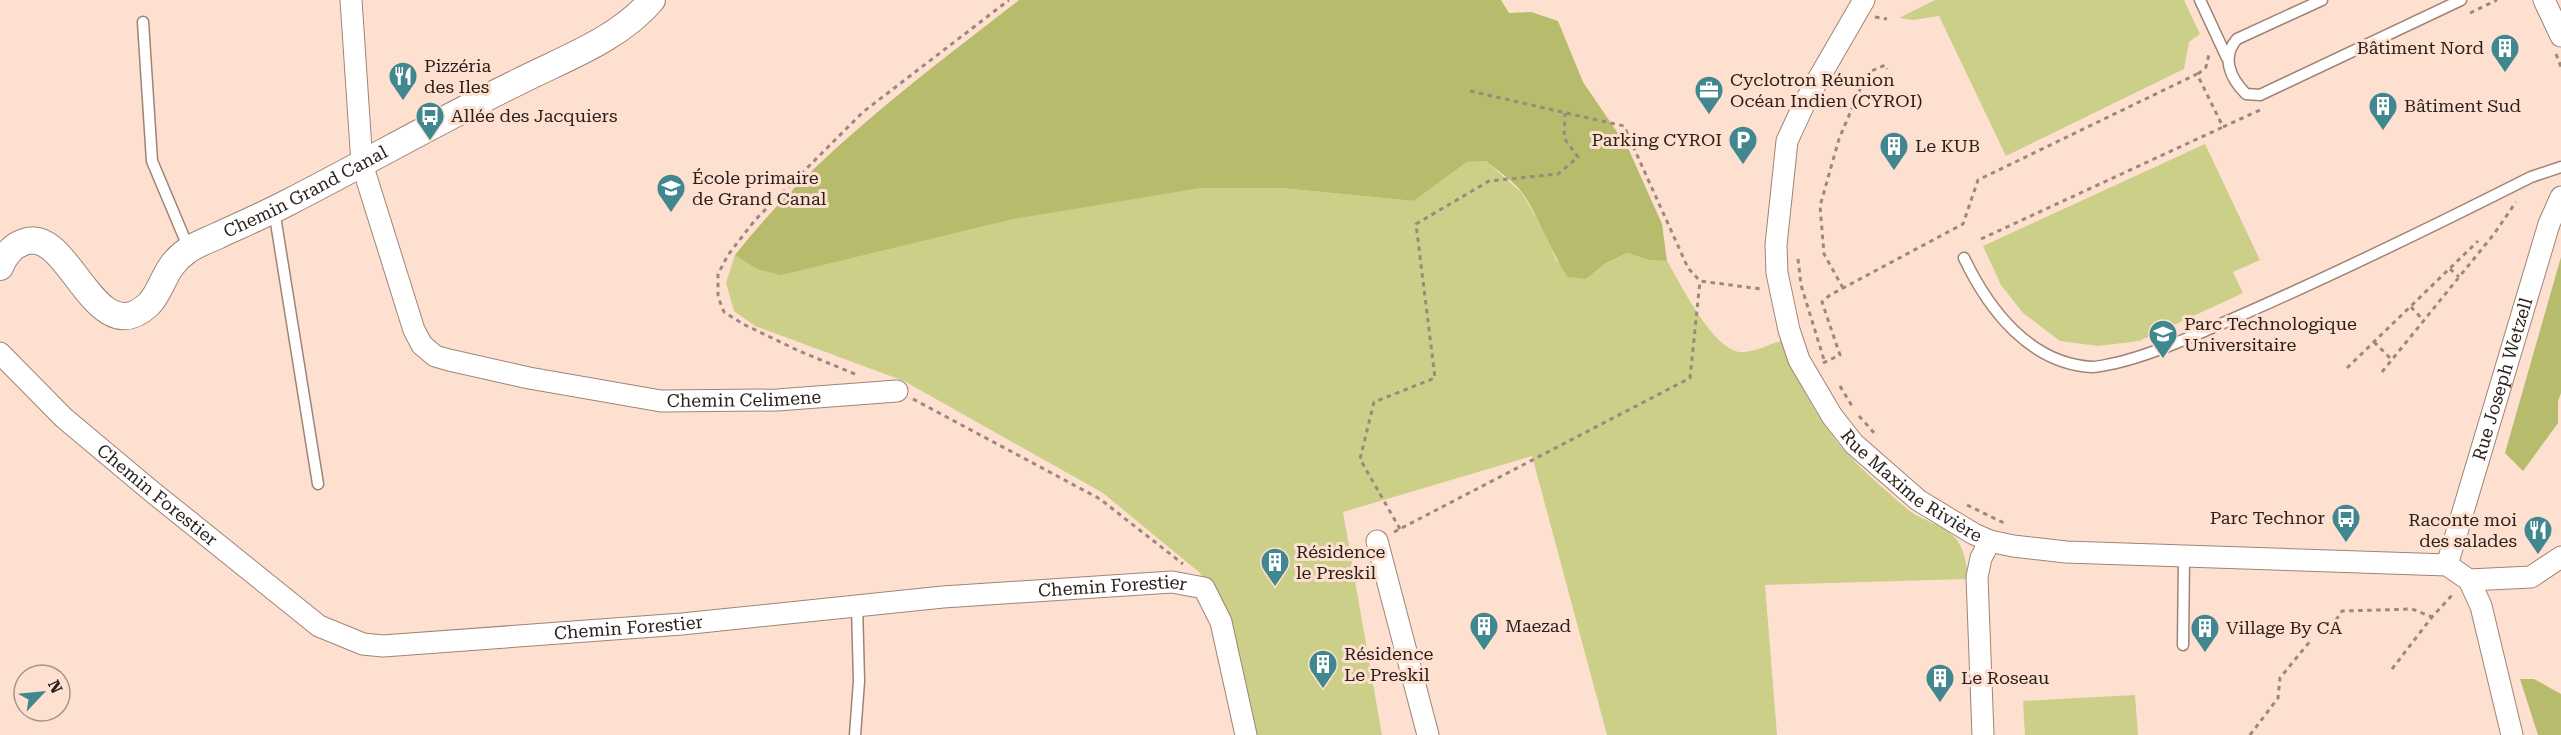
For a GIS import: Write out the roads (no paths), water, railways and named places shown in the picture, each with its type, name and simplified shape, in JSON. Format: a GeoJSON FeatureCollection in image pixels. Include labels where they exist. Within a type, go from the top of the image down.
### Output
{"type":"FeatureCollection","features":[{"type":"Feature","properties":{"kind":"street"},"geometry":{"type":"LineString","coordinates":[[351,0],[362,164]]}},
{"type":"Feature","properties":{"kind":"street","name":"Chemin Grand Canal"},"geometry":{"type":"LineString","coordinates":[[0,267],[10,249],[20,243],[30,239],[42,242],[55,252],[101,306],[112,314],[129,315],[142,310],[151,302],[171,266],[189,249],[274,210],[516,82],[571,56],[617,30],[652,0]]}},
{"type":"Feature","properties":{"kind":"street","name":"Rue Maxime Rivière"},"geometry":{"type":"LineString","coordinates":[[1864,0],[1805,102],[1787,141],[1776,245],[1780,291],[1799,360],[1832,416],[1854,444],[1918,500],[1974,534],[1990,541],[2013,546],[2066,552],[2447,565]]}},
{"type":"Feature","properties":{"kind":"street"},"geometry":{"type":"LineString","coordinates":[[2544,0],[2561,36]]}},
{"type":"Feature","properties":{"kind":"street","name":"Chemin Celimene"},"geometry":{"type":"LineString","coordinates":[[362,164],[414,330],[422,345],[435,356],[530,378],[661,401],[777,400],[897,391]]}},
{"type":"Feature","properties":{"kind":"street","name":"Rue Joseph Wetzell"},"geometry":{"type":"LineString","coordinates":[[2447,565],[2549,224],[2561,197]]}},
{"type":"Feature","properties":{"kind":"street","name":"Chemin Forestier"},"geometry":{"type":"LineString","coordinates":[[0,353],[64,417],[150,490],[319,626],[363,644],[383,646],[682,624],[987,593],[1172,582],[1204,588],[1221,622],[1246,735]]}},
{"type":"Feature","properties":{"kind":"street"},"geometry":{"type":"LineString","coordinates":[[1377,541],[1428,735]]}},
{"type":"Feature","properties":{"kind":"street"},"geometry":{"type":"LineString","coordinates":[[1983,735],[1977,577],[1990,541]]}},
{"type":"Feature","properties":{"kind":"street"},"geometry":{"type":"LineString","coordinates":[[2468,579],[2531,577],[2561,557]]}},
{"type":"Feature","properties":{"kind":"street"},"geometry":{"type":"LineString","coordinates":[[2447,565],[2468,579],[2481,606],[2512,735]]}},
{"type":"Feature","properties":{"kind":"lane"},"geometry":{"type":"LineString","coordinates":[[2200,0],[2228,58],[2232,75],[2238,86],[2246,94],[2260,95],[2462,0]]}},
{"type":"Feature","properties":{"kind":"lane"},"geometry":{"type":"LineString","coordinates":[[2228,58],[2230,47],[2237,39],[2322,0]]}},
{"type":"Feature","properties":{"kind":"lane"},"geometry":{"type":"LineString","coordinates":[[143,22],[152,161],[189,249]]}},
{"type":"Feature","properties":{"kind":"lane"},"geometry":{"type":"LineString","coordinates":[[1964,258],[1999,316],[2014,331],[2030,344],[2061,361],[2095,367],[2149,355],[2306,288],[2530,177],[2561,167]]}},
{"type":"Feature","properties":{"kind":"lane"},"geometry":{"type":"LineString","coordinates":[[274,210],[318,484]]}},
{"type":"Feature","properties":{"kind":"lane"},"geometry":{"type":"LineString","coordinates":[[2182,645],[2184,557]]}},
{"type":"Feature","properties":{"kind":"lane"},"geometry":{"type":"LineString","coordinates":[[855,735],[859,681],[857,605]]}},
{"type":"Feature","properties":{"kind":"place","name":"Bâtiment Nord"},"geometry":{"type":"Point","coordinates":[2505,74]}},
{"type":"Feature","properties":{"kind":"place","name":"Pizzéria des Iles"},"geometry":{"type":"Point","coordinates":[403,102]}},
{"type":"Feature","properties":{"kind":"place","name":"Cyclotron Réunion Océan Indien (CYROI)"},"geometry":{"type":"Point","coordinates":[1709,116]}},
{"type":"Feature","properties":{"kind":"place","name":"Bâtiment Sud"},"geometry":{"type":"Point","coordinates":[2383,132]}},
{"type":"Feature","properties":{"kind":"place","name":"Allée des Jacquiers"},"geometry":{"type":"Point","coordinates":[430,142]}},
{"type":"Feature","properties":{"kind":"place","name":"Parking CYROI"},"geometry":{"type":"Point","coordinates":[1743,166]}},
{"type":"Feature","properties":{"kind":"place","name":"Le KUB"},"geometry":{"type":"Point","coordinates":[1894,172]}},
{"type":"Feature","properties":{"kind":"place","name":"École primaire de Grand Canal"},"geometry":{"type":"Point","coordinates":[671,214]}},
{"type":"Feature","properties":{"kind":"place","name":"Parc Technologique Universitaire"},"geometry":{"type":"Point","coordinates":[2163,360]}},
{"type":"Feature","properties":{"kind":"place","name":"Parc Technor"},"geometry":{"type":"Point","coordinates":[2346,544]}},
{"type":"Feature","properties":{"kind":"place","name":"Raconte moi des salades"},"geometry":{"type":"Point","coordinates":[2538,556]}},
{"type":"Feature","properties":{"kind":"place","name":"Résidence le Preskil"},"geometry":{"type":"Point","coordinates":[1275,588]}},
{"type":"Feature","properties":{"kind":"place","name":"Maezad"},"geometry":{"type":"Point","coordinates":[1484,652]}},
{"type":"Feature","properties":{"kind":"place","name":"Village By CA"},"geometry":{"type":"Point","coordinates":[2205,654]}},
{"type":"Feature","properties":{"kind":"place","name":"Résidence Le Preskil"},"geometry":{"type":"Point","coordinates":[1323,690]}},
{"type":"Feature","properties":{"kind":"place","name":"Le Roseau"},"geometry":{"type":"Point","coordinates":[1940,704]}}]}
